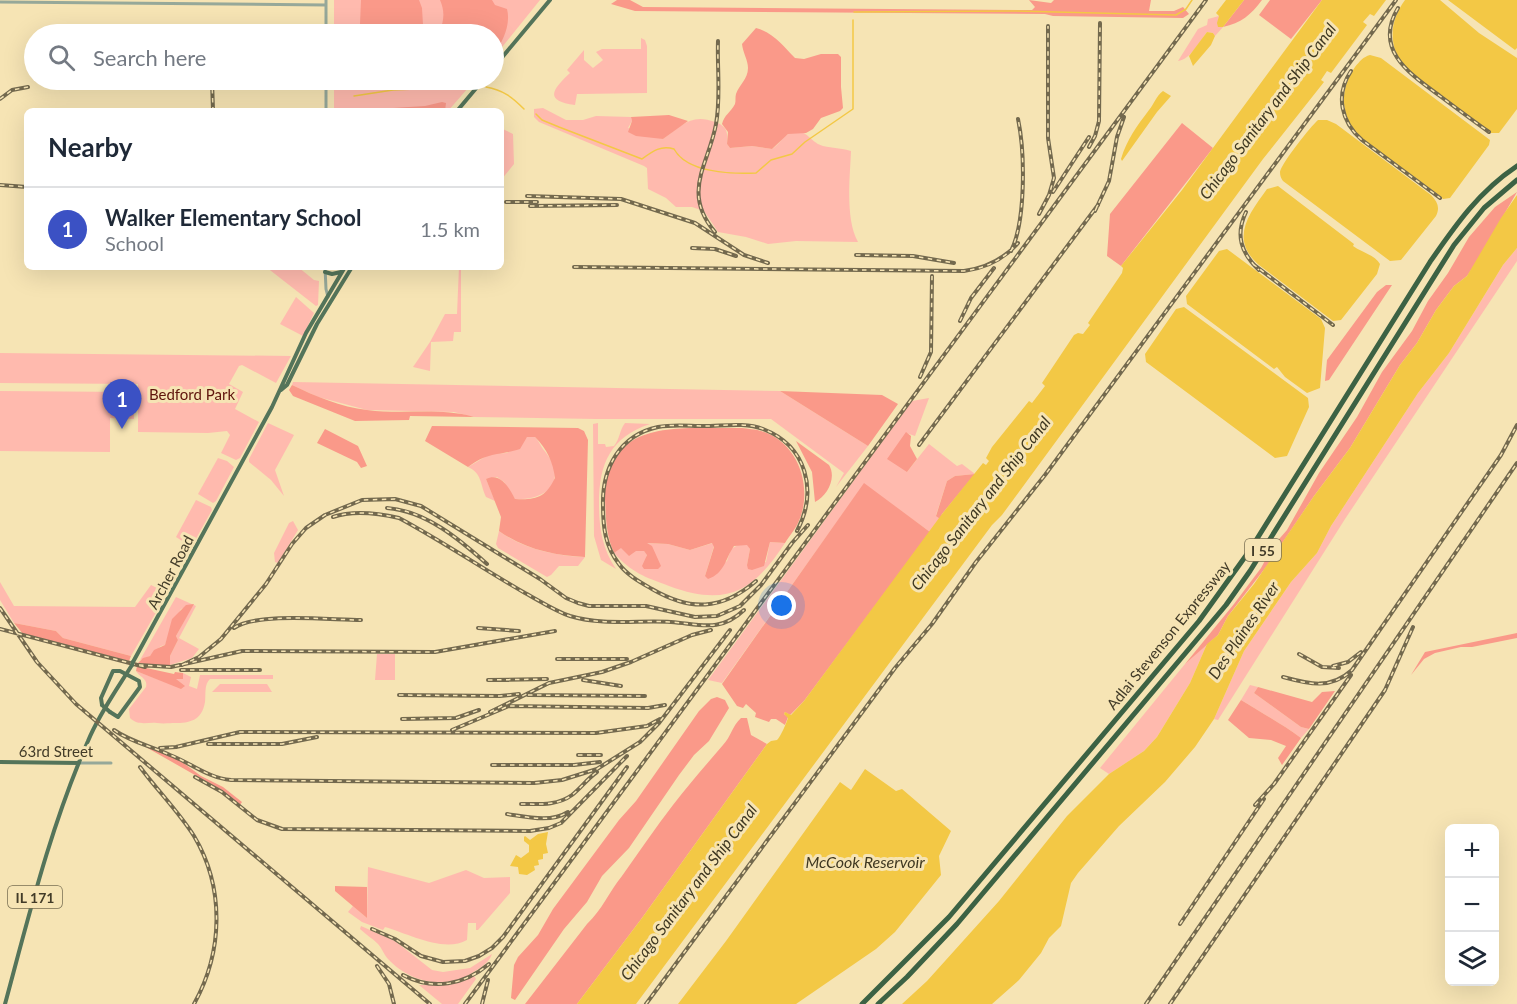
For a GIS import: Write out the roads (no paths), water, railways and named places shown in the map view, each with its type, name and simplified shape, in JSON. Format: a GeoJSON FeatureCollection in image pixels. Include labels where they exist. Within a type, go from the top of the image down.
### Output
{"type":"FeatureCollection","features":[{"type":"Feature","properties":{"kind":"highway","name":"Adlai Stevenson Expressway"},"geometry":{"type":"LineString","coordinates":[[862,1004],[949,917],[1199,621],[1250,550],[1430,262],[1461,217],[1490,186],[1517,166]]}},
{"type":"Feature","properties":{"kind":"highway","name":"Adlai Stevenson Expressway"},"geometry":{"type":"LineString","coordinates":[[878,1004],[957,924],[1226,605],[1250,572],[1454,245],[1471,222],[1517,180]]}},
{"type":"Feature","properties":{"kind":"main road"},"geometry":{"type":"LineString","coordinates":[[504,55],[550,0]]}},
{"type":"Feature","properties":{"kind":"main road"},"geometry":{"type":"LineString","coordinates":[[459,108],[474,90]]}},
{"type":"Feature","properties":{"kind":"main road"},"geometry":{"type":"LineString","coordinates":[[326,270],[332,274],[341,270]]}},
{"type":"Feature","properties":{"kind":"main road","name":"Archer Road"},"geometry":{"type":"LineString","coordinates":[[280,391],[281,383],[297,350],[342,270]]}},
{"type":"Feature","properties":{"kind":"main road","name":"Archer Road"},"geometry":{"type":"LineString","coordinates":[[79,763],[91,734],[280,391],[287,385],[302,351],[350,270]]}},
{"type":"Feature","properties":{"kind":"main road"},"geometry":{"type":"LineString","coordinates":[[113,670],[126,673],[139,681],[140,687],[118,717],[102,705],[100,698],[113,670]]}},
{"type":"Feature","properties":{"kind":"main road","name":"63rd Street"},"geometry":{"type":"LineString","coordinates":[[0,762],[79,763]]}},
{"type":"Feature","properties":{"kind":"main road","name":"IL 171"},"geometry":{"type":"LineString","coordinates":[[5,1004],[45,858],[67,791],[79,763]]}},
{"type":"Feature","properties":{"kind":"street"},"geometry":{"type":"LineString","coordinates":[[0,2],[326,2],[326,24]]}},
{"type":"Feature","properties":{"kind":"street"},"geometry":{"type":"LineString","coordinates":[[326,90],[326,108]]}},
{"type":"Feature","properties":{"kind":"street"},"geometry":{"type":"LineString","coordinates":[[325,270],[329,305]]}},
{"type":"Feature","properties":{"kind":"street","name":"63rd Street"},"geometry":{"type":"LineString","coordinates":[[79,763],[111,763]]}},
{"type":"Feature","properties":{"kind":"water"},"geometry":{"type":"Polygon","coordinates":[[[1226,0],[1244,0],[1223,27],[1218,27],[1219,16],[1216,13],[1226,0]]]}},
{"type":"Feature","properties":{"kind":"water","name":"Chicago Sanitary and Ship Canal"},"geometry":{"type":"Polygon","coordinates":[[[1322,0],[1386,0],[1374,16],[1370,14],[1363,22],[1367,25],[1331,73],[1327,71],[1321,80],[1324,82],[1263,159],[1002,515],[992,525],[636,1004],[577,1004],[767,744],[779,738],[788,718],[785,712],[791,715],[804,701],[942,514],[983,463],[986,465],[989,461],[986,458],[992,447],[1029,401],[1032,403],[1045,386],[1042,383],[1074,335],[1083,334],[1090,325],[1088,323],[1122,273],[1121,266],[1182,190],[1322,0]]]}},
{"type":"Feature","properties":{"kind":"water"},"geometry":{"type":"Polygon","coordinates":[[[1405,0],[1440,0],[1479,33],[1517,58],[1517,109],[1499,133],[1491,133],[1402,66],[1395,49],[1393,33],[1396,16],[1405,0]]]}},
{"type":"Feature","properties":{"kind":"water"},"geometry":{"type":"Polygon","coordinates":[[[1448,0],[1517,0],[1517,48],[1515,50],[1448,0]]]}},
{"type":"Feature","properties":{"kind":"water"},"geometry":{"type":"Polygon","coordinates":[[[1207,32],[1215,36],[1211,45],[1193,66],[1189,56],[1207,32]]]}},
{"type":"Feature","properties":{"kind":"water"},"geometry":{"type":"Polygon","coordinates":[[[1370,55],[1381,58],[1490,140],[1489,145],[1450,198],[1443,199],[1360,137],[1353,129],[1345,112],[1346,85],[1355,67],[1363,58],[1370,55]]]}},
{"type":"Feature","properties":{"kind":"water"},"geometry":{"type":"Polygon","coordinates":[[[1163,91],[1171,96],[1122,161],[1123,152],[1133,133],[1163,91]]]}},
{"type":"Feature","properties":{"kind":"water"},"geometry":{"type":"Polygon","coordinates":[[[1318,120],[1327,120],[1336,124],[1431,195],[1438,205],[1436,216],[1401,260],[1390,261],[1283,181],[1280,176],[1285,161],[1318,120]]]}},
{"type":"Feature","properties":{"kind":"water"},"geometry":{"type":"Polygon","coordinates":[[[1278,186],[1354,244],[1353,246],[1380,264],[1377,274],[1341,320],[1333,321],[1259,265],[1245,246],[1245,227],[1249,217],[1267,189],[1278,186]]]}},
{"type":"Feature","properties":{"kind":"water","name":"Des Plaines River"},"geometry":{"type":"Polygon","coordinates":[[[1517,195],[1517,248],[1503,265],[1449,353],[1418,393],[1331,526],[1317,553],[1291,582],[1244,651],[1214,719],[1195,747],[1165,782],[1119,826],[1071,883],[1061,926],[1049,938],[1041,953],[1019,980],[992,1004],[902,1004],[927,981],[999,901],[1067,816],[1109,774],[1144,751],[1157,737],[1190,683],[1207,644],[1218,635],[1228,616],[1254,584],[1350,448],[1436,310],[1454,286],[1467,276],[1517,195]]]}},
{"type":"Feature","properties":{"kind":"water"},"geometry":{"type":"Polygon","coordinates":[[[1227,249],[1321,319],[1325,328],[1320,388],[1307,393],[1285,377],[1277,367],[1274,369],[1187,304],[1186,296],[1219,251],[1227,249]]]}},
{"type":"Feature","properties":{"kind":"water"},"geometry":{"type":"Polygon","coordinates":[[[1184,307],[1308,398],[1309,407],[1287,456],[1275,458],[1146,362],[1145,354],[1176,309],[1184,307]]]}},
{"type":"Feature","properties":{"kind":"water","name":"McCook Reservoir"},"geometry":{"type":"Polygon","coordinates":[[[865,769],[896,791],[902,789],[951,831],[939,856],[941,875],[895,932],[876,949],[796,1004],[678,1004],[840,782],[851,790],[865,769]]]}},
{"type":"Feature","properties":{"kind":"water"},"geometry":{"type":"Polygon","coordinates":[[[548,832],[546,844],[548,853],[543,854],[543,859],[538,860],[539,865],[534,866],[535,870],[527,875],[519,874],[518,867],[510,866],[516,855],[521,858],[529,852],[529,845],[524,841],[524,837],[530,840],[538,834],[548,832]]]}},
{"type":"Feature","properties":{"kind":"waterway"},"geometry":{"type":"LineString","coordinates":[[854,12],[1013,11],[1176,15],[1186,9],[1192,0]]}},
{"type":"Feature","properties":{"kind":"waterway"},"geometry":{"type":"LineString","coordinates":[[536,114],[542,120],[642,159],[657,150],[669,148],[674,149],[689,163],[699,167],[723,172],[756,173],[771,160],[792,154],[805,142],[853,109],[853,20]]}},
{"type":"Feature","properties":{"kind":"waterway"},"geometry":{"type":"LineString","coordinates":[[354,96],[393,90]]}},
{"type":"Feature","properties":{"kind":"waterway"},"geometry":{"type":"LineString","coordinates":[[497,90],[524,109]]}},
{"type":"Feature","properties":{"kind":"railway"},"geometry":{"type":"LineString","coordinates":[[465,1004],[1206,0]]}},
{"type":"Feature","properties":{"kind":"railway"},"geometry":{"type":"LineString","coordinates":[[646,1004],[895,668],[932,624],[976,562],[1045,475],[1396,0]]}},
{"type":"Feature","properties":{"kind":"railway"},"geometry":{"type":"LineString","coordinates":[[1398,8],[1391,23],[1390,36],[1392,48],[1398,60],[1417,79],[1489,132]]}},
{"type":"Feature","properties":{"kind":"railway"},"geometry":{"type":"LineString","coordinates":[[1089,147],[1099,121],[1100,23]]}},
{"type":"Feature","properties":{"kind":"railway"},"geometry":{"type":"LineString","coordinates":[[1039,214],[1049,195],[1054,178],[1048,138],[1048,26]]}},
{"type":"Feature","properties":{"kind":"railway"},"geometry":{"type":"LineString","coordinates":[[715,232],[705,218],[700,204],[699,191],[700,178],[716,124],[719,93],[718,41]]}},
{"type":"Feature","properties":{"kind":"railway"},"geometry":{"type":"LineString","coordinates":[[1351,71],[1343,89],[1342,99],[1349,125],[1362,140],[1440,198]]}},
{"type":"Feature","properties":{"kind":"railway"},"geometry":{"type":"LineString","coordinates":[[0,99],[12,90],[24,88]]}},
{"type":"Feature","properties":{"kind":"railway"},"geometry":{"type":"LineString","coordinates":[[212,90],[213,108]]}},
{"type":"Feature","properties":{"kind":"railway"},"geometry":{"type":"LineString","coordinates":[[1095,211],[1109,181],[1117,137],[1124,117]]}},
{"type":"Feature","properties":{"kind":"railway"},"geometry":{"type":"LineString","coordinates":[[1011,251],[1016,238],[1022,205],[1023,167],[1018,119]]}},
{"type":"Feature","properties":{"kind":"railway"},"geometry":{"type":"LineString","coordinates":[[1053,192],[1089,137]]}},
{"type":"Feature","properties":{"kind":"railway"},"geometry":{"type":"LineString","coordinates":[[0,185],[24,187]]}},
{"type":"Feature","properties":{"kind":"railway"},"geometry":{"type":"LineString","coordinates":[[527,196],[621,199],[695,223],[744,255],[768,263]]}},
{"type":"Feature","properties":{"kind":"railway"},"geometry":{"type":"LineString","coordinates":[[506,202],[537,202]]}},
{"type":"Feature","properties":{"kind":"railway"},"geometry":{"type":"LineString","coordinates":[[530,206],[617,205]]}},
{"type":"Feature","properties":{"kind":"railway"},"geometry":{"type":"LineString","coordinates":[[919,445],[1098,205]]}},
{"type":"Feature","properties":{"kind":"railway"},"geometry":{"type":"LineString","coordinates":[[1246,212],[1241,228],[1242,243],[1248,257],[1259,270]]}},
{"type":"Feature","properties":{"kind":"railway"},"geometry":{"type":"LineString","coordinates":[[574,267],[964,271],[994,262],[1018,243]]}},
{"type":"Feature","properties":{"kind":"railway"},"geometry":{"type":"LineString","coordinates":[[692,248],[715,249],[736,256]]}},
{"type":"Feature","properties":{"kind":"railway"},"geometry":{"type":"LineString","coordinates":[[856,255],[913,256],[954,263]]}},
{"type":"Feature","properties":{"kind":"railway"},"geometry":{"type":"LineString","coordinates":[[1253,264],[1333,325]]}},
{"type":"Feature","properties":{"kind":"railway"},"geometry":{"type":"LineString","coordinates":[[960,321],[971,298],[994,268]]}},
{"type":"Feature","properties":{"kind":"railway"},"geometry":{"type":"LineString","coordinates":[[920,377],[931,352],[932,276]]}},
{"type":"Feature","properties":{"kind":"railway"},"geometry":{"type":"LineString","coordinates":[[756,581],[743,591],[718,603],[692,604],[652,589],[622,568],[608,543],[604,529],[603,505],[606,478],[610,466],[624,445],[645,431],[664,426],[741,425],[763,429],[790,446],[799,458],[804,471],[807,501],[797,531]]}},
{"type":"Feature","properties":{"kind":"railway"},"geometry":{"type":"LineString","coordinates":[[1283,677],[1319,684],[1336,681],[1352,670],[1501,455],[1517,425]]}},
{"type":"Feature","properties":{"kind":"railway"},"geometry":{"type":"LineString","coordinates":[[1146,1004],[1517,463]]}},
{"type":"Feature","properties":{"kind":"railway"},"geometry":{"type":"LineString","coordinates":[[182,665],[199,657],[221,639],[266,584],[292,544],[306,528],[325,515],[362,500],[395,499],[421,506],[540,579],[566,598],[578,603],[589,606],[646,606],[695,617],[717,616],[740,606],[761,585],[808,525]]}},
{"type":"Feature","properties":{"kind":"railway"},"geometry":{"type":"LineString","coordinates":[[387,508],[415,514],[428,520],[453,536],[487,564]]}},
{"type":"Feature","properties":{"kind":"railway"},"geometry":{"type":"LineString","coordinates":[[333,517],[366,513],[399,518],[548,606],[582,619],[709,625],[727,622],[744,610]]}},
{"type":"Feature","properties":{"kind":"railway"},"geometry":{"type":"LineString","coordinates":[[0,608],[37,662],[76,704],[430,1004]]}},
{"type":"Feature","properties":{"kind":"railway"},"geometry":{"type":"LineString","coordinates":[[234,628],[245,623],[276,618],[361,620]]}},
{"type":"Feature","properties":{"kind":"railway"},"geometry":{"type":"LineString","coordinates":[[1170,1004],[1385,690],[1413,627]]}},
{"type":"Feature","properties":{"kind":"railway"},"geometry":{"type":"LineString","coordinates":[[478,628],[519,631]]}},
{"type":"Feature","properties":{"kind":"railway"},"geometry":{"type":"LineString","coordinates":[[0,629],[145,667]]}},
{"type":"Feature","properties":{"kind":"railway"},"geometry":{"type":"LineString","coordinates":[[490,712],[549,683],[602,672],[692,635],[711,630]]}},
{"type":"Feature","properties":{"kind":"railway"},"geometry":{"type":"LineString","coordinates":[[114,730],[127,738],[178,758],[207,773],[231,780],[534,783],[562,780],[597,769],[640,742],[659,723],[730,630]]}},
{"type":"Feature","properties":{"kind":"railway"},"geometry":{"type":"LineString","coordinates":[[139,665],[171,667],[242,651],[435,652],[555,631]]}},
{"type":"Feature","properties":{"kind":"railway"},"geometry":{"type":"LineString","coordinates":[[1333,666],[1348,662],[1361,652]]}},
{"type":"Feature","properties":{"kind":"railway"},"geometry":{"type":"LineString","coordinates":[[1299,654],[1322,667],[1339,668]]}},
{"type":"Feature","properties":{"kind":"railway"},"geometry":{"type":"LineString","coordinates":[[557,659],[627,659]]}},
{"type":"Feature","properties":{"kind":"railway"},"geometry":{"type":"LineString","coordinates":[[181,670],[260,670]]}},
{"type":"Feature","properties":{"kind":"railway"},"geometry":{"type":"LineString","coordinates":[[1255,805],[1274,784],[1351,675]]}},
{"type":"Feature","properties":{"kind":"railway"},"geometry":{"type":"LineString","coordinates":[[488,680],[547,679]]}},
{"type":"Feature","properties":{"kind":"railway"},"geometry":{"type":"LineString","coordinates":[[583,680],[621,686]]}},
{"type":"Feature","properties":{"kind":"railway"},"geometry":{"type":"LineString","coordinates":[[399,695],[500,696],[519,694]]}},
{"type":"Feature","properties":{"kind":"railway"},"geometry":{"type":"LineString","coordinates":[[528,695],[645,696]]}},
{"type":"Feature","properties":{"kind":"railway"},"geometry":{"type":"LineString","coordinates":[[452,730],[509,706],[648,708],[665,705]]}},
{"type":"Feature","properties":{"kind":"railway"},"geometry":{"type":"LineString","coordinates":[[402,719],[456,718],[479,710]]}},
{"type":"Feature","properties":{"kind":"railway"},"geometry":{"type":"LineString","coordinates":[[160,748],[176,747],[240,732],[596,733],[647,726],[660,719]]}},
{"type":"Feature","properties":{"kind":"railway"},"geometry":{"type":"LineString","coordinates":[[208,744],[282,744],[317,737]]}},
{"type":"Feature","properties":{"kind":"railway"},"geometry":{"type":"LineString","coordinates":[[578,755],[601,755]]}},
{"type":"Feature","properties":{"kind":"railway"},"geometry":{"type":"LineString","coordinates":[[195,777],[222,792],[257,820],[282,829],[530,831],[549,828],[561,823],[627,756]]}},
{"type":"Feature","properties":{"kind":"railway"},"geometry":{"type":"LineString","coordinates":[[492,765],[574,765],[600,762]]}},
{"type":"Feature","properties":{"kind":"railway"},"geometry":{"type":"LineString","coordinates":[[140,767],[194,836],[211,877],[215,898],[215,942],[204,984],[194,1004]]}},
{"type":"Feature","properties":{"kind":"railway"},"geometry":{"type":"LineString","coordinates":[[372,929],[395,939],[421,956],[443,962],[465,961],[492,948],[503,937],[627,767]]}},
{"type":"Feature","properties":{"kind":"railway"},"geometry":{"type":"LineString","coordinates":[[521,804],[547,804],[566,799],[597,772]]}},
{"type":"Feature","properties":{"kind":"railway"},"geometry":{"type":"LineString","coordinates":[[1180,924],[1264,799]]}},
{"type":"Feature","properties":{"kind":"railway"},"geometry":{"type":"LineString","coordinates":[[507,814],[547,818],[568,812]]}},
{"type":"Feature","properties":{"kind":"railway"},"geometry":{"type":"LineString","coordinates":[[403,975],[426,983],[448,983],[469,977],[489,964]]}},
{"type":"Feature","properties":{"kind":"railway"},"geometry":{"type":"LineString","coordinates":[[377,966],[389,984],[394,1004]]}},
{"type":"Feature","properties":{"kind":"railway"},"geometry":{"type":"LineString","coordinates":[[482,1004],[488,980]]}},
{"type":"Feature","properties":{"kind":"place","name":"Walker Elementary School"},"geometry":{"type":"Point","coordinates":[122,429]}},
{"type":"Feature","properties":{"kind":"park label","name":"Bedford Park"},"geometry":{"type":"Point","coordinates":[192,394]}}]}
